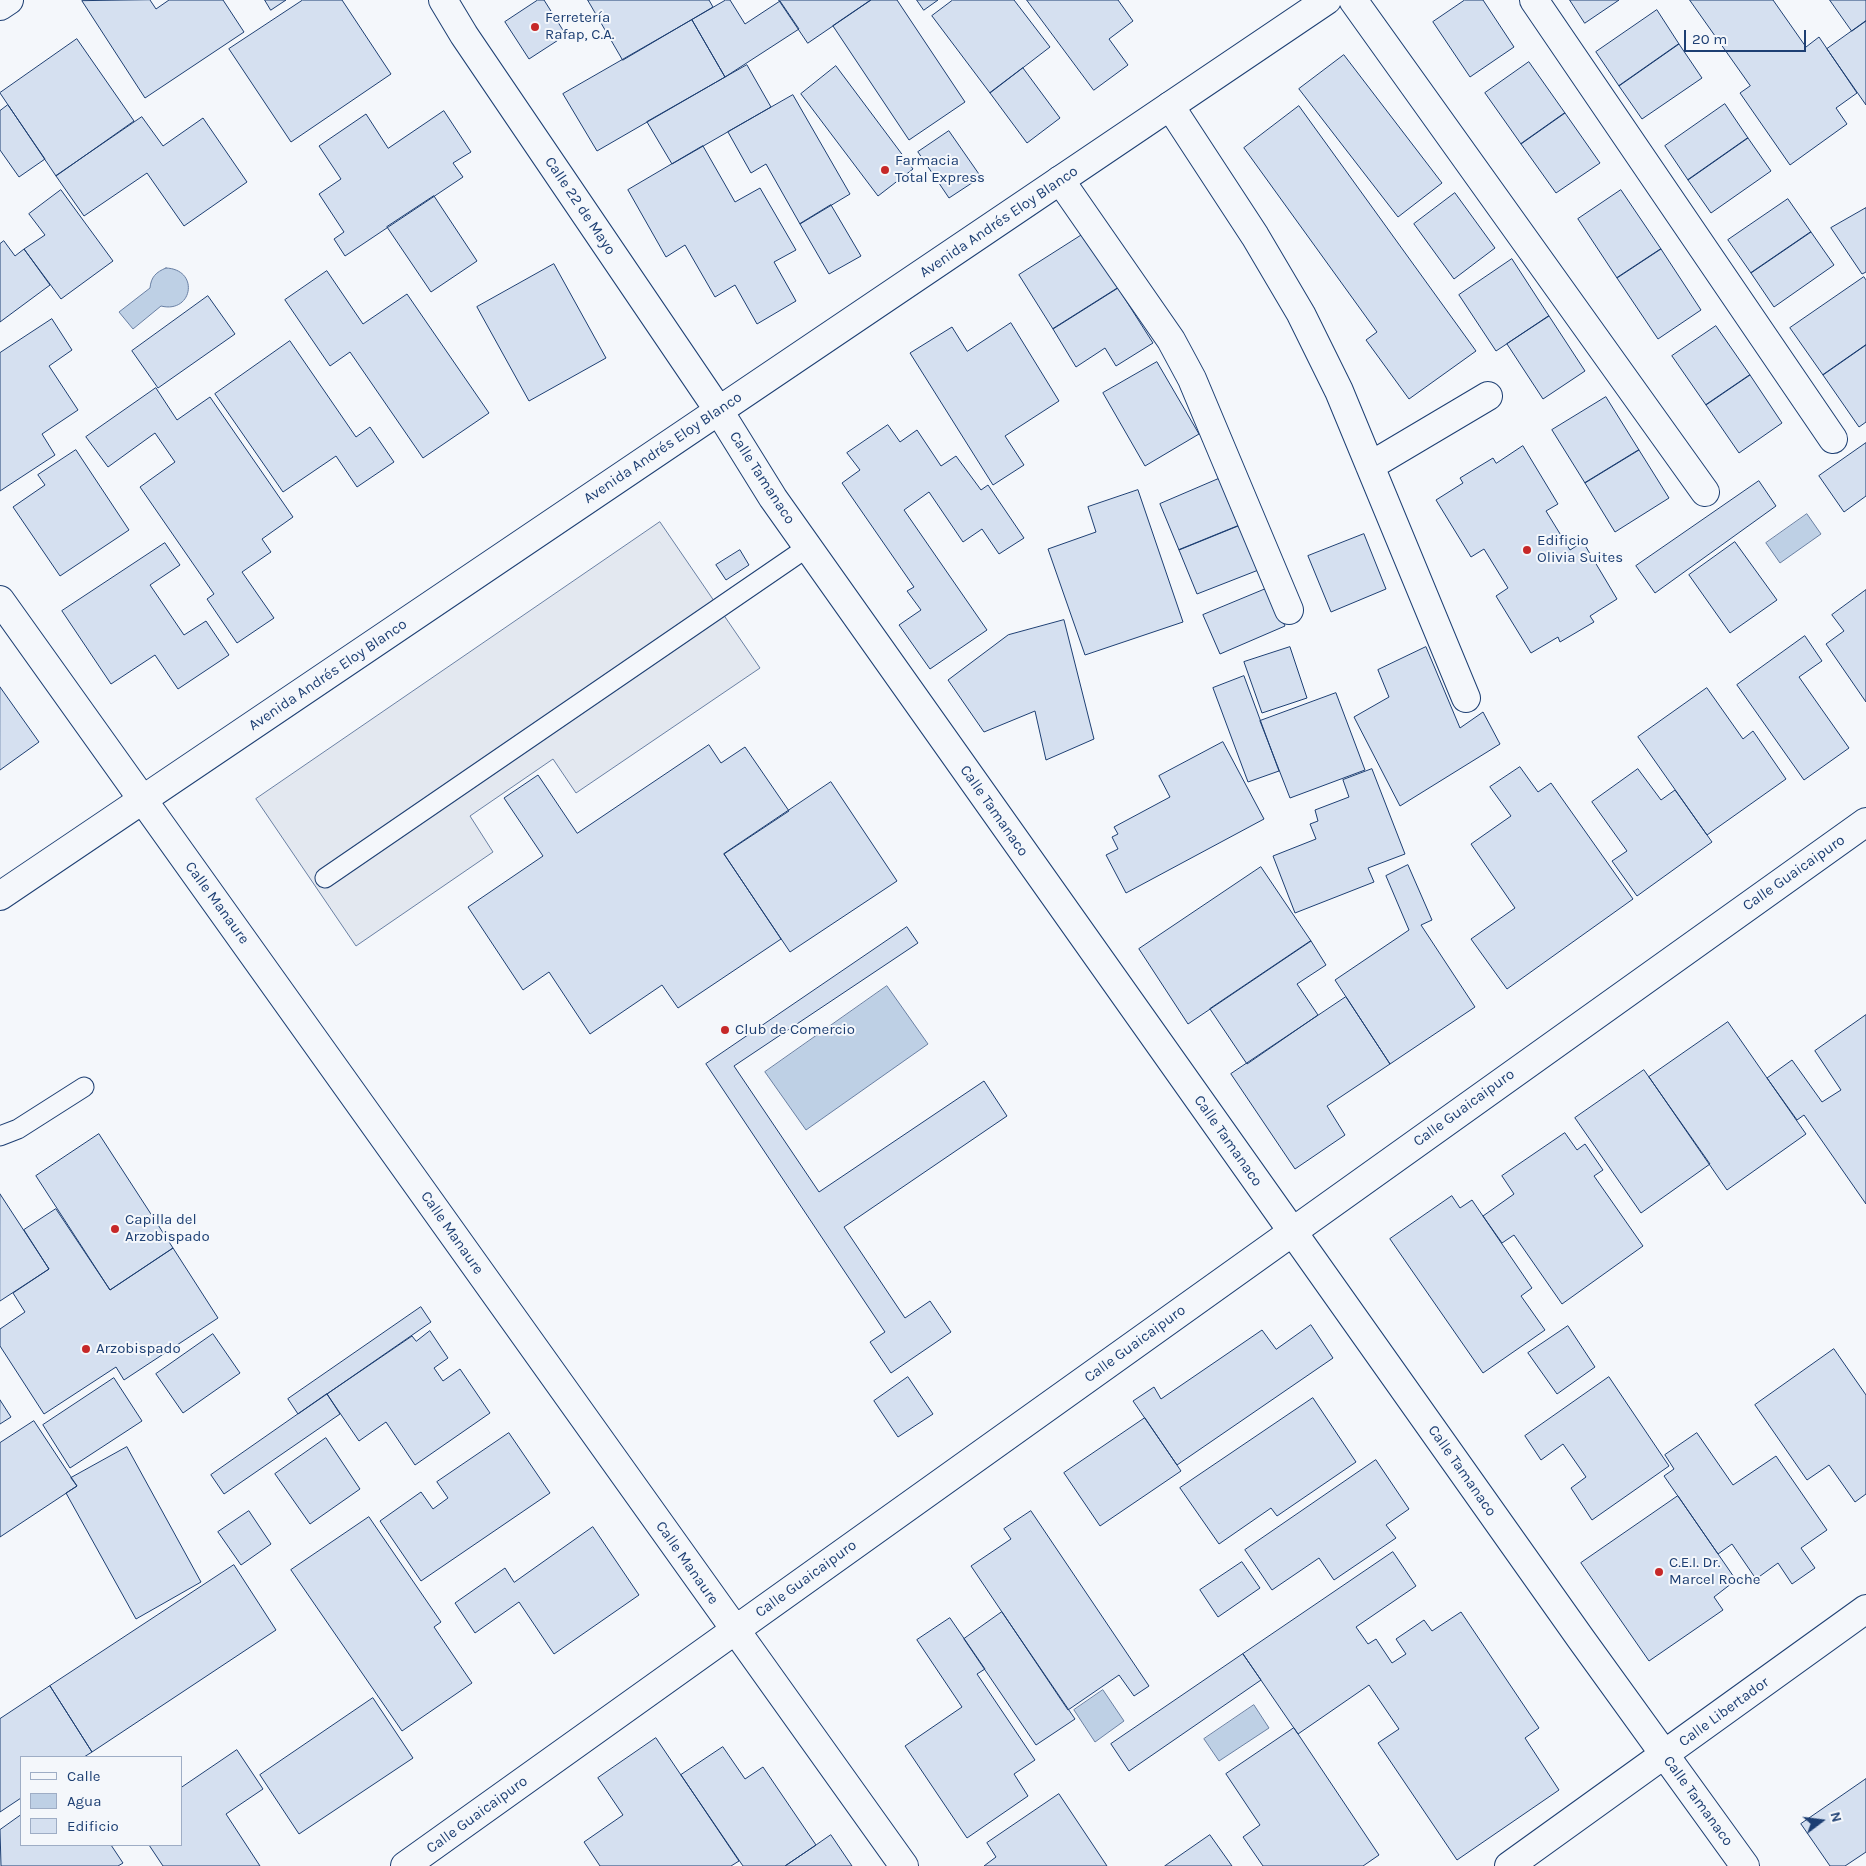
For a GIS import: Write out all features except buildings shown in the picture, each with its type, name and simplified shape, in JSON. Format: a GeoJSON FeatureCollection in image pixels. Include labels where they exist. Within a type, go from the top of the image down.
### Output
{"type":"FeatureCollection","features":[{"type":"Feature","properties":{"kind":"street"},"geometry":{"type":"LineString","coordinates":[[0,6],[9,0]]}},
{"type":"Feature","properties":{"kind":"street","name":"Calle 22 de Mayo"},"geometry":{"type":"LineString","coordinates":[[443,0],[469,43],[719,411]]}},
{"type":"Feature","properties":{"kind":"street","name":"Avenida Andrés Eloy Blanco"},"geometry":{"type":"LineString","coordinates":[[0,896],[1326,0]]}},
{"type":"Feature","properties":{"kind":"street"},"geometry":{"type":"LineString","coordinates":[[1353,0],[1705,492]]}},
{"type":"Feature","properties":{"kind":"street"},"geometry":{"type":"LineString","coordinates":[[1534,0],[1833,439]]}},
{"type":"Feature","properties":{"kind":"street"},"geometry":{"type":"LineString","coordinates":[[1170,106],[1255,236],[1301,314],[1339,391],[1466,698]]}},
{"type":"Feature","properties":{"kind":"street"},"geometry":{"type":"LineString","coordinates":[[1060,180],[1171,340],[1192,379],[1289,610]]}},
{"type":"Feature","properties":{"kind":"street"},"geometry":{"type":"LineString","coordinates":[[1370,466],[1488,396]]}},
{"type":"Feature","properties":{"kind":"street","name":"Calle Tamanaco"},"geometry":{"type":"LineString","coordinates":[[719,411],[773,498],[808,548],[1664,1755],[1745,1866]]}},
{"type":"Feature","properties":{"kind":"street","name":"Calle Manaure"},"geometry":{"type":"LineString","coordinates":[[0,600],[904,1866]]}},
{"type":"Feature","properties":{"kind":"street","name":"Calle Guaicaipuro"},"geometry":{"type":"LineString","coordinates":[[405,1866],[1866,822]]}},
{"type":"Feature","properties":{"kind":"street","name":"Calle Libertador"},"geometry":{"type":"LineString","coordinates":[[1509,1866],[1866,1609]]}},
{"type":"Feature","properties":{"kind":"lane"},"geometry":{"type":"LineString","coordinates":[[325,878],[808,548]]}},
{"type":"Feature","properties":{"kind":"lane"},"geometry":{"type":"LineString","coordinates":[[0,1136],[18,1129],[84,1087]]}},
{"type":"Feature","properties":{"kind":"shaded area"},"geometry":{"type":"Polygon","coordinates":[[[660,522],[760,668],[576,793],[553,759],[470,816],[493,852],[356,946],[256,799],[660,522]]]}},
{"type":"Feature","properties":{"kind":"water"},"geometry":{"type":"Polygon","coordinates":[[[166,268],[177,270],[184,275],[188,283],[186,298],[180,304],[172,307],[161,306],[133,329],[119,312],[150,288],[155,275],[166,268]]]}},
{"type":"Feature","properties":{"kind":"water"},"geometry":{"type":"Polygon","coordinates":[[[1807,514],[1821,534],[1780,563],[1766,543],[1807,514]]]}},
{"type":"Feature","properties":{"kind":"water"},"geometry":{"type":"Polygon","coordinates":[[[887,986],[928,1044],[806,1130],[765,1072],[887,986]]]}},
{"type":"Feature","properties":{"kind":"water"},"geometry":{"type":"Polygon","coordinates":[[[1103,1690],[1124,1721],[1095,1742],[1074,1710],[1103,1690]]]}},
{"type":"Feature","properties":{"kind":"water"},"geometry":{"type":"Polygon","coordinates":[[[1254,1705],[1269,1728],[1219,1761],[1204,1739],[1254,1705]]]}},
{"type":"Feature","properties":{"kind":"place","name":"Ferretería Rafap, C.A."},"geometry":{"type":"Point","coordinates":[535,27]}},
{"type":"Feature","properties":{"kind":"place","name":"Farmacia Total Express"},"geometry":{"type":"Point","coordinates":[885,170]}},
{"type":"Feature","properties":{"kind":"place","name":"Edificio Olivia Suites"},"geometry":{"type":"Point","coordinates":[1527,550]}},
{"type":"Feature","properties":{"kind":"place","name":"Club de Comercio"},"geometry":{"type":"Point","coordinates":[725,1030]}},
{"type":"Feature","properties":{"kind":"place","name":"Capilla del Arzobispado"},"geometry":{"type":"Point","coordinates":[115,1229]}},
{"type":"Feature","properties":{"kind":"place","name":"Arzobispado"},"geometry":{"type":"Point","coordinates":[86,1349]}},
{"type":"Feature","properties":{"kind":"place","name":"C.E.I. Dr. Marcel Roche"},"geometry":{"type":"Point","coordinates":[1659,1572]}}]}
